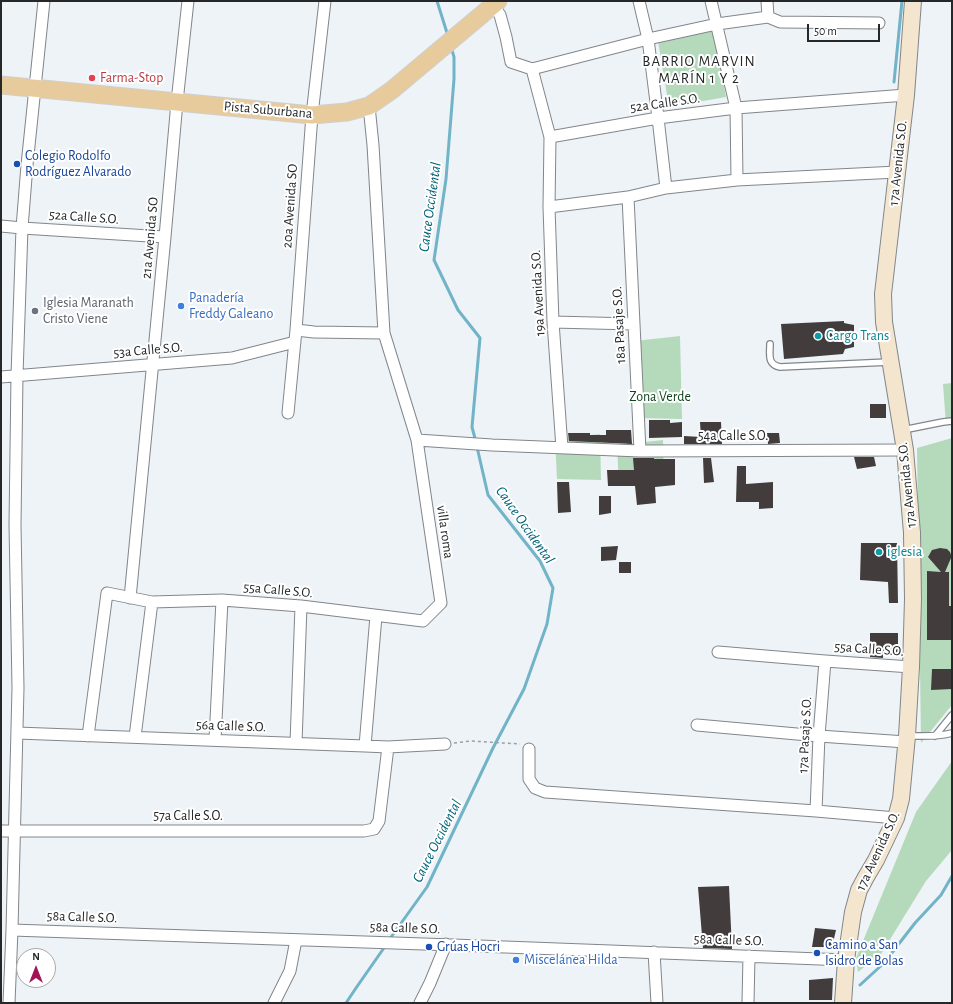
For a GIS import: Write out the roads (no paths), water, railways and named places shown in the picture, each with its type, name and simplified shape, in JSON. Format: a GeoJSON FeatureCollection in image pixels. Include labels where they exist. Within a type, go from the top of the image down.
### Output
{"type":"FeatureCollection","features":[{"type":"Feature","properties":{"kind":"main road","name":"Pista Suburbana"},"geometry":{"type":"LineString","coordinates":[[1,85],[312,115],[347,112],[369,106],[392,90],[495,3]]}},
{"type":"Feature","properties":{"kind":"street"},"geometry":{"type":"LineString","coordinates":[[9,1003],[18,688],[15,525],[17,375],[22,228],[44,1]]}},
{"type":"Feature","properties":{"kind":"street","name":"21a Avenida SO"},"geometry":{"type":"LineString","coordinates":[[130,598],[188,1]]}},
{"type":"Feature","properties":{"kind":"street","name":"20a Avenida SO"},"geometry":{"type":"LineString","coordinates":[[288,413],[296,330],[312,115],[325,1]]}},
{"type":"Feature","properties":{"kind":"street"},"geometry":{"type":"LineString","coordinates":[[639,1],[648,39],[666,188]]}},
{"type":"Feature","properties":{"kind":"street"},"geometry":{"type":"LineString","coordinates":[[711,1],[736,108],[737,180]]}},
{"type":"Feature","properties":{"kind":"street"},"geometry":{"type":"LineString","coordinates":[[767,1],[768,17]]}},
{"type":"Feature","properties":{"kind":"street","name":"17a Avenida S.O."},"geometry":{"type":"LineString","coordinates":[[846,960],[853,912],[859,890],[876,860],[896,818],[901,799],[907,739],[913,598],[912,533],[905,450],[884,322],[883,294],[906,95],[913,1]]}},
{"type":"Feature","properties":{"kind":"street"},"geometry":{"type":"LineString","coordinates":[[495,3],[506,36],[510,62],[532,69],[648,39],[717,24],[768,17],[780,22],[879,23]]}},
{"type":"Feature","properties":{"kind":"street","name":"19a Avenida S.O."},"geometry":{"type":"LineString","coordinates":[[532,69],[550,137],[549,207],[554,322],[562,448]]}},
{"type":"Feature","properties":{"kind":"street","name":"52a Calle S.O."},"geometry":{"type":"LineString","coordinates":[[550,137],[658,118],[736,108],[906,95]]}},
{"type":"Feature","properties":{"kind":"street","name":"villa roma"},"geometry":{"type":"LineString","coordinates":[[369,106],[373,145],[384,333],[417,440],[441,603],[423,621]]}},
{"type":"Feature","properties":{"kind":"street"},"geometry":{"type":"LineString","coordinates":[[549,207],[628,197],[666,188],[737,180],[898,172]]}},
{"type":"Feature","properties":{"kind":"street","name":"18a Pasaje S.O."},"geometry":{"type":"LineString","coordinates":[[628,197],[640,451]]}},
{"type":"Feature","properties":{"kind":"street","name":"52a Calle S.O."},"geometry":{"type":"LineString","coordinates":[[1,226],[165,237]]}},
{"type":"Feature","properties":{"kind":"street"},"geometry":{"type":"LineString","coordinates":[[554,322],[634,324]]}},
{"type":"Feature","properties":{"kind":"street"},"geometry":{"type":"LineString","coordinates":[[296,330],[314,332],[384,333]]}},
{"type":"Feature","properties":{"kind":"street","name":"53a Calle S.O."},"geometry":{"type":"LineString","coordinates":[[1,377],[232,358],[295,342]]}},
{"type":"Feature","properties":{"kind":"street"},"geometry":{"type":"LineString","coordinates":[[417,440],[562,448]]}},
{"type":"Feature","properties":{"kind":"street","name":"54a Calle S.O."},"geometry":{"type":"LineString","coordinates":[[562,448],[640,451],[905,450]]}},
{"type":"Feature","properties":{"kind":"street","name":"55a Calle S.O."},"geometry":{"type":"LineString","coordinates":[[88,736],[107,593],[152,602],[222,600],[301,606],[423,621]]}},
{"type":"Feature","properties":{"kind":"street"},"geometry":{"type":"LineString","coordinates":[[215,740],[222,600]]}},
{"type":"Feature","properties":{"kind":"street"},"geometry":{"type":"LineString","coordinates":[[135,737],[152,602]]}},
{"type":"Feature","properties":{"kind":"street"},"geometry":{"type":"LineString","coordinates":[[296,743],[301,606]]}},
{"type":"Feature","properties":{"kind":"street"},"geometry":{"type":"LineString","coordinates":[[365,746],[376,616]]}},
{"type":"Feature","properties":{"kind":"street","name":"55a Calle S.O."},"geometry":{"type":"LineString","coordinates":[[718,652],[911,667]]}},
{"type":"Feature","properties":{"kind":"street","name":"17a Pasaje S.O."},"geometry":{"type":"LineString","coordinates":[[816,811],[819,736],[825,661]]}},
{"type":"Feature","properties":{"kind":"street"},"geometry":{"type":"LineString","coordinates":[[697,725],[819,736],[907,739]]}},
{"type":"Feature","properties":{"kind":"street","name":"56a Calle S.O."},"geometry":{"type":"LineString","coordinates":[[17,733],[296,743],[388,748],[445,744]]}},
{"type":"Feature","properties":{"kind":"street"},"geometry":{"type":"LineString","coordinates":[[525,747],[530,779],[534,788],[545,792],[896,818]]}},
{"type":"Feature","properties":{"kind":"street","name":"57a Calle S.O."},"geometry":{"type":"LineString","coordinates":[[1,830],[364,831],[374,829],[379,822],[388,748]]}},
{"type":"Feature","properties":{"kind":"street","name":"58a Calle S.O."},"geometry":{"type":"LineString","coordinates":[[12,930],[446,944],[846,960]]}},
{"type":"Feature","properties":{"kind":"street"},"geometry":{"type":"LineString","coordinates":[[274,1003],[290,971],[296,940]]}},
{"type":"Feature","properties":{"kind":"street"},"geometry":{"type":"LineString","coordinates":[[420,1003],[446,944]]}},
{"type":"Feature","properties":{"kind":"street"},"geometry":{"type":"LineString","coordinates":[[654,952],[657,1003]]}},
{"type":"Feature","properties":{"kind":"street"},"geometry":{"type":"LineString","coordinates":[[748,1003],[749,956]]}},
{"type":"Feature","properties":{"kind":"street"},"geometry":{"type":"LineString","coordinates":[[843,1003],[846,960]]}},
{"type":"Feature","properties":{"kind":"lane"},"geometry":{"type":"LineString","coordinates":[[770,344],[771,361],[774,366],[780,367],[890,362]]}},
{"type":"Feature","properties":{"kind":"lane"},"geometry":{"type":"LineString","coordinates":[[901,430],[952,421]]}},
{"type":"Feature","properties":{"kind":"lane"},"geometry":{"type":"LineString","coordinates":[[935,736],[952,715]]}},
{"type":"Feature","properties":{"kind":"lane"},"geometry":{"type":"LineString","coordinates":[[907,739],[952,733]]}},
{"type":"Feature","properties":{"kind":"waterway","name":"Cauce Occidental"},"geometry":{"type":"LineString","coordinates":[[437,1],[448,36]]}},
{"type":"Feature","properties":{"kind":"waterway"},"geometry":{"type":"LineString","coordinates":[[894,82],[902,1]]}},
{"type":"Feature","properties":{"kind":"waterway","name":"Cauce Occidental"},"geometry":{"type":"LineString","coordinates":[[451,47],[454,57],[454,79],[446,179],[434,260],[458,310],[480,338],[472,427],[476,442]]}},
{"type":"Feature","properties":{"kind":"waterway","name":"Cauce Occidental"},"geometry":{"type":"LineString","coordinates":[[389,940],[427,887],[493,748],[524,689],[547,624],[553,588],[540,561],[488,495],[477,447]]}},
{"type":"Feature","properties":{"kind":"waterway"},"geometry":{"type":"LineString","coordinates":[[860,985],[884,963],[915,923],[941,895],[952,876]]}},
{"type":"Feature","properties":{"kind":"waterway","name":"Cauce Occidental"},"geometry":{"type":"LineString","coordinates":[[346,1003],[386,945]]}},
{"type":"Feature","properties":{"kind":"place","name":"Farma-Stop"},"geometry":{"type":"Point","coordinates":[92,78]}},
{"type":"Feature","properties":{"kind":"place","name":"Colegio Rodolfo Rodríguez Alvarado"},"geometry":{"type":"Point","coordinates":[17,164]}},
{"type":"Feature","properties":{"kind":"place","name":"Panadería Freddy Galeano"},"geometry":{"type":"Point","coordinates":[181,306]}},
{"type":"Feature","properties":{"kind":"place","name":"Iglesia Maranath Cristo Viene"},"geometry":{"type":"Point","coordinates":[35,311]}},
{"type":"Feature","properties":{"kind":"place","name":"Cargo Trans"},"geometry":{"type":"Point","coordinates":[818,336]}},
{"type":"Feature","properties":{"kind":"place","name":"iglesia"},"geometry":{"type":"Point","coordinates":[879,552]}},
{"type":"Feature","properties":{"kind":"place","name":"Grúas Hocri"},"geometry":{"type":"Point","coordinates":[429,947]}},
{"type":"Feature","properties":{"kind":"place","name":"Camino a San Isidro de Bolas"},"geometry":{"type":"Point","coordinates":[817,953]}},
{"type":"Feature","properties":{"kind":"place","name":"Miscelánea Hilda"},"geometry":{"type":"Point","coordinates":[516,960]}},
{"type":"Feature","properties":{"kind":"district","name":"BARRIO MARVIN MARÍN 1 Y 2"},"geometry":{"type":"Point","coordinates":[699,70]}},
{"type":"Feature","properties":{"kind":"park label","name":"Zona Verde"},"geometry":{"type":"Point","coordinates":[660,397]}}]}
